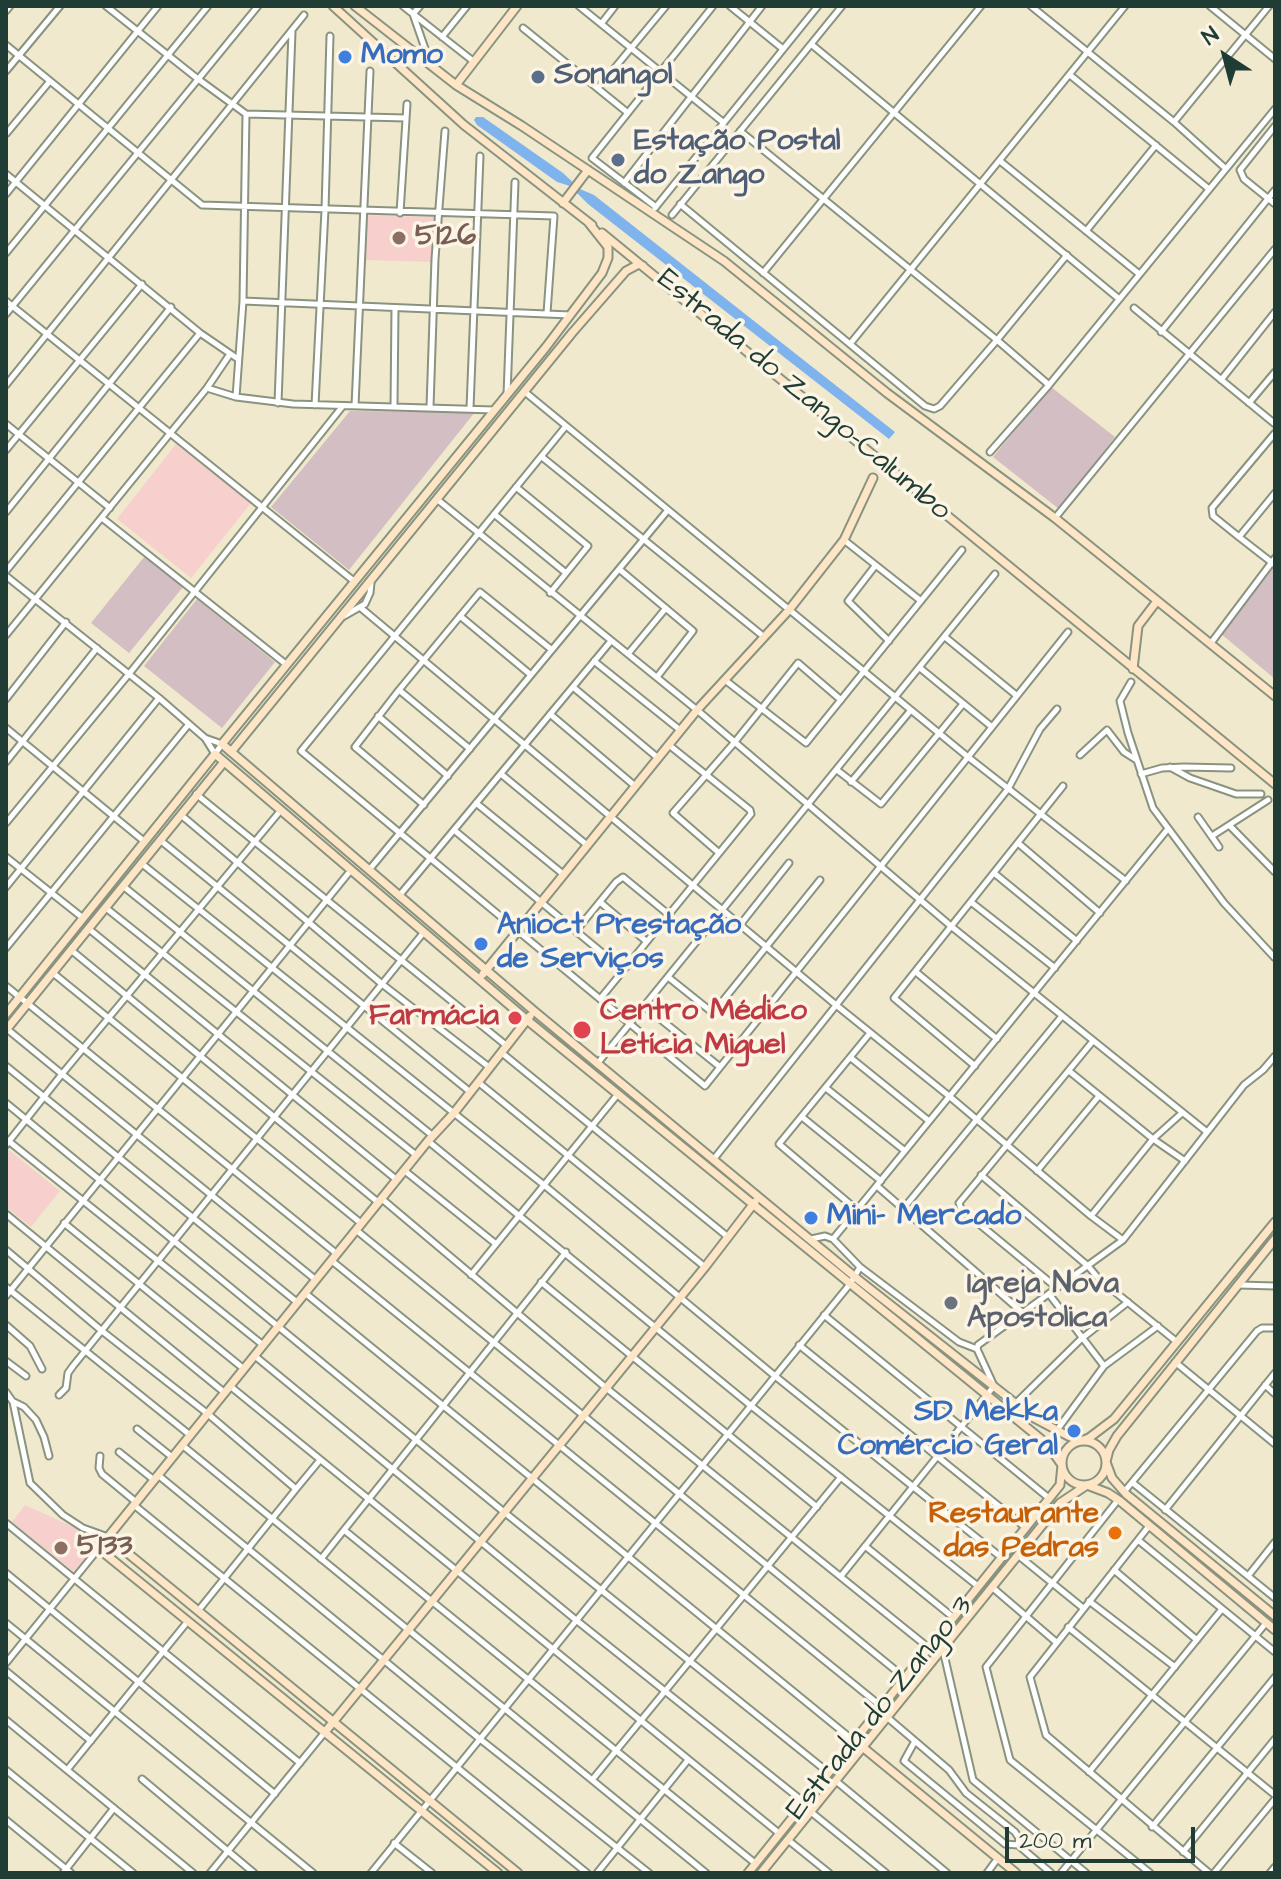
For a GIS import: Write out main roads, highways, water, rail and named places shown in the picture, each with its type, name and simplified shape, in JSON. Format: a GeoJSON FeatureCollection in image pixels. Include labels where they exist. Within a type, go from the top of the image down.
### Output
{"type":"FeatureCollection","features":[{"type":"Feature","properties":{"kind":"water"},"geometry":{"type":"Polygon","coordinates":[[[476,117],[483,117],[563,173],[580,189],[594,195],[895,432],[889,439],[588,204],[570,186],[557,182],[477,125],[476,117]]]}},
{"type":"Feature","properties":{"kind":"place","name":"Momo"},"geometry":{"type":"Point","coordinates":[345,57]}},
{"type":"Feature","properties":{"kind":"place","name":"Sonangol"},"geometry":{"type":"Point","coordinates":[538,77]}},
{"type":"Feature","properties":{"kind":"place","name":"Estação Postal do Zango"},"geometry":{"type":"Point","coordinates":[618,160]}},
{"type":"Feature","properties":{"kind":"place","name":"5126"},"geometry":{"type":"Point","coordinates":[399,238]}},
{"type":"Feature","properties":{"kind":"place","name":"Anioct Prestação de Serviços"},"geometry":{"type":"Point","coordinates":[481,944]}},
{"type":"Feature","properties":{"kind":"place","name":"Farmácia"},"geometry":{"type":"Point","coordinates":[515,1018]}},
{"type":"Feature","properties":{"kind":"place","name":"Centro Médico Letícia Miguel"},"geometry":{"type":"Point","coordinates":[582,1030]}},
{"type":"Feature","properties":{"kind":"place","name":"Mini- Mercado"},"geometry":{"type":"Point","coordinates":[811,1218]}},
{"type":"Feature","properties":{"kind":"place","name":"Igreja Nova Apostolica"},"geometry":{"type":"Point","coordinates":[951,1303]}},
{"type":"Feature","properties":{"kind":"place","name":"SD Mekka Comércio Geral"},"geometry":{"type":"Point","coordinates":[1074,1431]}},
{"type":"Feature","properties":{"kind":"place","name":"Restaurante das Pedras"},"geometry":{"type":"Point","coordinates":[1115,1533]}},
{"type":"Feature","properties":{"kind":"place","name":"5133"},"geometry":{"type":"Point","coordinates":[61,1548]}}]}
